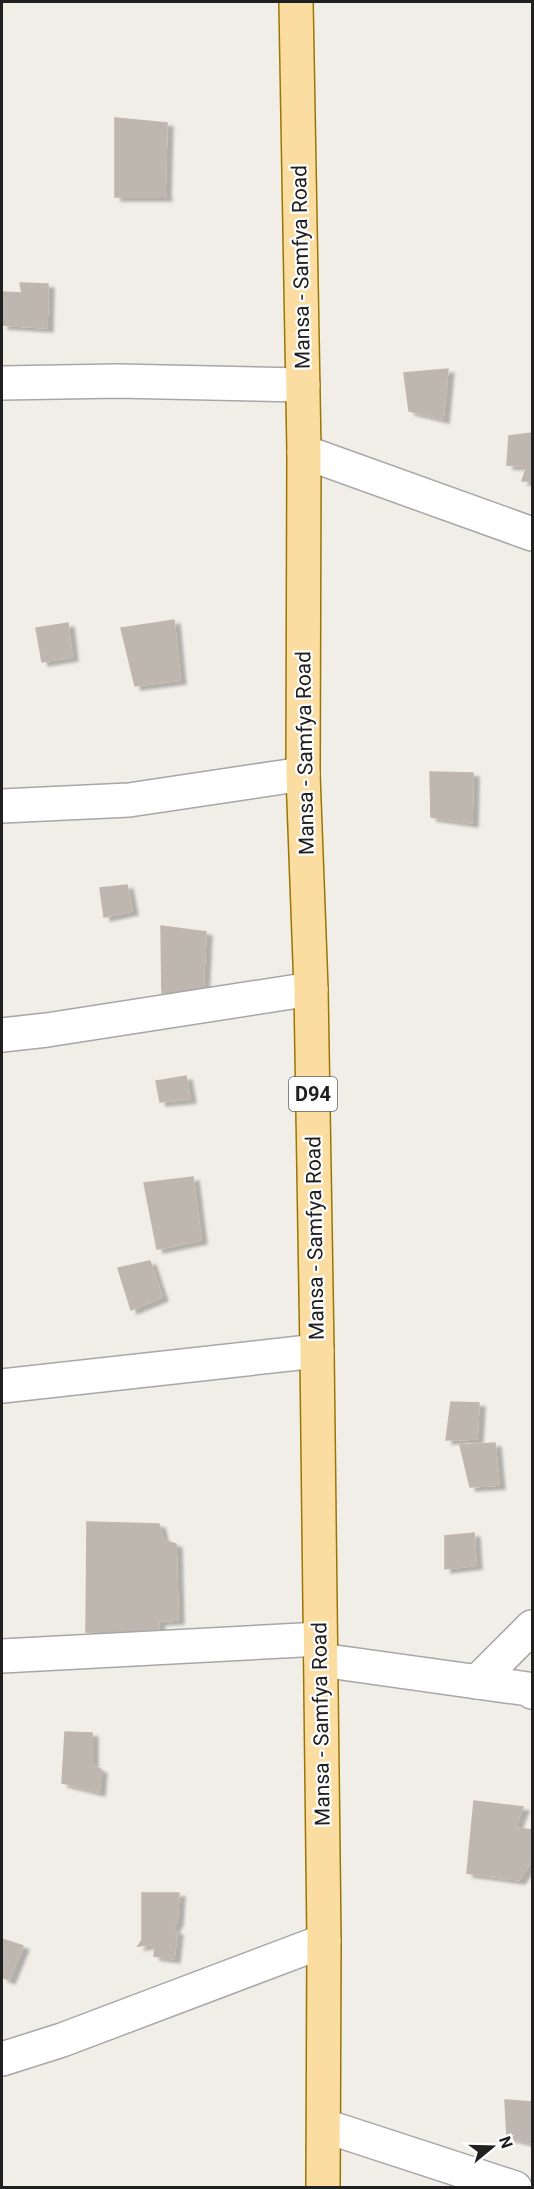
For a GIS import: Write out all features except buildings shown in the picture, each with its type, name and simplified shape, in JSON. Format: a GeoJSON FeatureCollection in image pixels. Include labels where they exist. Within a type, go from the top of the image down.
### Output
{"type":"FeatureCollection","features":[{"type":"Feature","properties":{"kind":"main road","name":"Mansa - Samfya Road"},"geometry":{"type":"LineString","coordinates":[[296,2],[304,452],[303,774],[311,989],[317,1351],[324,1941],[323,2187]]}},
{"type":"Feature","properties":{"kind":"street"},"geometry":{"type":"LineString","coordinates":[[2,383],[118,381],[303,385]]}},
{"type":"Feature","properties":{"kind":"street"},"geometry":{"type":"LineString","coordinates":[[304,452],[532,534]]}},
{"type":"Feature","properties":{"kind":"street"},"geometry":{"type":"LineString","coordinates":[[2,806],[129,800],[303,774]]}},
{"type":"Feature","properties":{"kind":"street"},"geometry":{"type":"LineString","coordinates":[[2,1035],[311,989]]}},
{"type":"Feature","properties":{"kind":"street"},"geometry":{"type":"LineString","coordinates":[[2,1386],[317,1351]]}},
{"type":"Feature","properties":{"kind":"street"},"geometry":{"type":"LineString","coordinates":[[477,1682],[532,1627]]}},
{"type":"Feature","properties":{"kind":"street"},"geometry":{"type":"LineString","coordinates":[[2,1656],[320,1650],[477,1682],[528,1689],[532,1692]]}},
{"type":"Feature","properties":{"kind":"street"},"geometry":{"type":"LineString","coordinates":[[2,2059],[62,2040],[324,1941]]}},
{"type":"Feature","properties":{"kind":"street"},"geometry":{"type":"LineString","coordinates":[[325,2126],[515,2187]]}}]}
